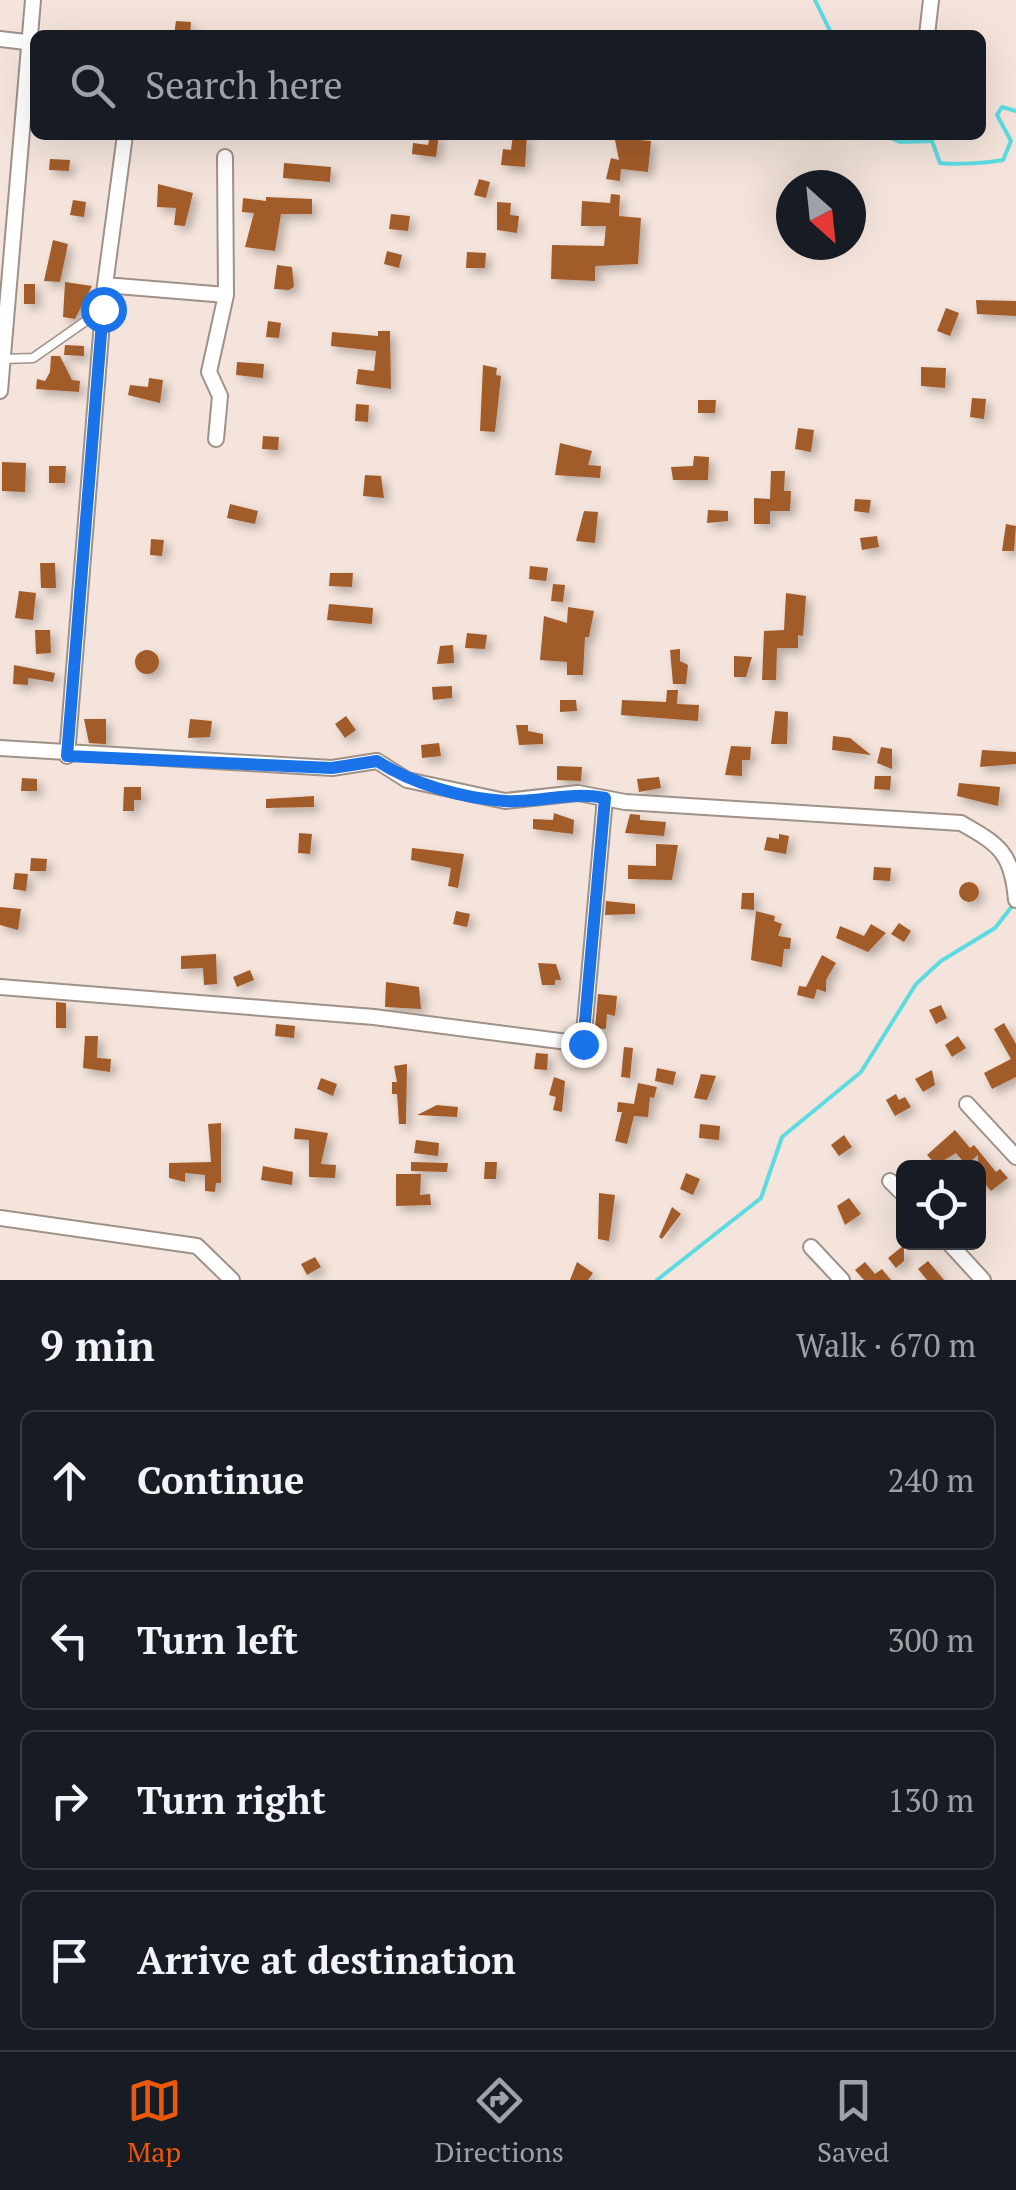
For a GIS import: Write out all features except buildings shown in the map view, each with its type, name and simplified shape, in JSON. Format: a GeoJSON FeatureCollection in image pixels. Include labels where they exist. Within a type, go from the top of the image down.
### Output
{"type":"FeatureCollection","features":[{"type":"Feature","properties":{"kind":"street"},"geometry":{"type":"LineString","coordinates":[[32,0],[32,30]]}},
{"type":"Feature","properties":{"kind":"street"},"geometry":{"type":"LineString","coordinates":[[928,30],[931,0]]}},
{"type":"Feature","properties":{"kind":"street"},"geometry":{"type":"LineString","coordinates":[[0,40],[30,43]]}},
{"type":"Feature","properties":{"kind":"street"},"geometry":{"type":"LineString","coordinates":[[0,390],[30,65]]}},
{"type":"Feature","properties":{"kind":"street"},"geometry":{"type":"LineString","coordinates":[[67,756],[104,285],[124,140]]}},
{"type":"Feature","properties":{"kind":"street"},"geometry":{"type":"LineString","coordinates":[[216,438],[220,396],[209,372],[226,295],[225,157]]}},
{"type":"Feature","properties":{"kind":"street"},"geometry":{"type":"LineString","coordinates":[[104,285],[226,295]]}},
{"type":"Feature","properties":{"kind":"street"},"geometry":{"type":"LineString","coordinates":[[0,748],[67,756],[332,768],[377,761],[407,780],[504,801],[578,793],[961,823],[996,843],[1014,868],[1016,900]]}},
{"type":"Feature","properties":{"kind":"street"},"geometry":{"type":"LineString","coordinates":[[0,987],[374,1017],[583,1044],[605,798]]}},
{"type":"Feature","properties":{"kind":"street"},"geometry":{"type":"LineString","coordinates":[[967,1104],[1016,1157]]}},
{"type":"Feature","properties":{"kind":"street"},"geometry":{"type":"LineString","coordinates":[[890,1181],[896,1187]]}},
{"type":"Feature","properties":{"kind":"street"},"geometry":{"type":"LineString","coordinates":[[0,1218],[197,1246],[232,1280]]}},
{"type":"Feature","properties":{"kind":"street"},"geometry":{"type":"LineString","coordinates":[[811,1247],[842,1280]]}},
{"type":"Feature","properties":{"kind":"street"},"geometry":{"type":"LineString","coordinates":[[955,1250],[983,1280]]}},
{"type":"Feature","properties":{"kind":"lane"},"geometry":{"type":"LineString","coordinates":[[3,359],[33,358],[103,309]]}},
{"type":"Feature","properties":{"kind":"waterway"},"geometry":{"type":"LineString","coordinates":[[815,0],[830,30]]}},
{"type":"Feature","properties":{"kind":"waterway"},"geometry":{"type":"LineString","coordinates":[[895,140],[932,141],[940,163],[1003,160],[1011,141],[997,115],[1002,107],[1016,111]]}},
{"type":"Feature","properties":{"kind":"waterway"},"geometry":{"type":"LineString","coordinates":[[657,1280],[761,1198],[782,1137],[861,1072],[916,984],[941,961],[995,928],[1013,905]]}},
{"type":"Feature","properties":{"kind":"route"},"geometry":{"type":"LineString","coordinates":[[103,309],[67,756],[332,768],[377,761],[407,780],[504,801],[578,793],[605,798],[583,1044]]}}]}
